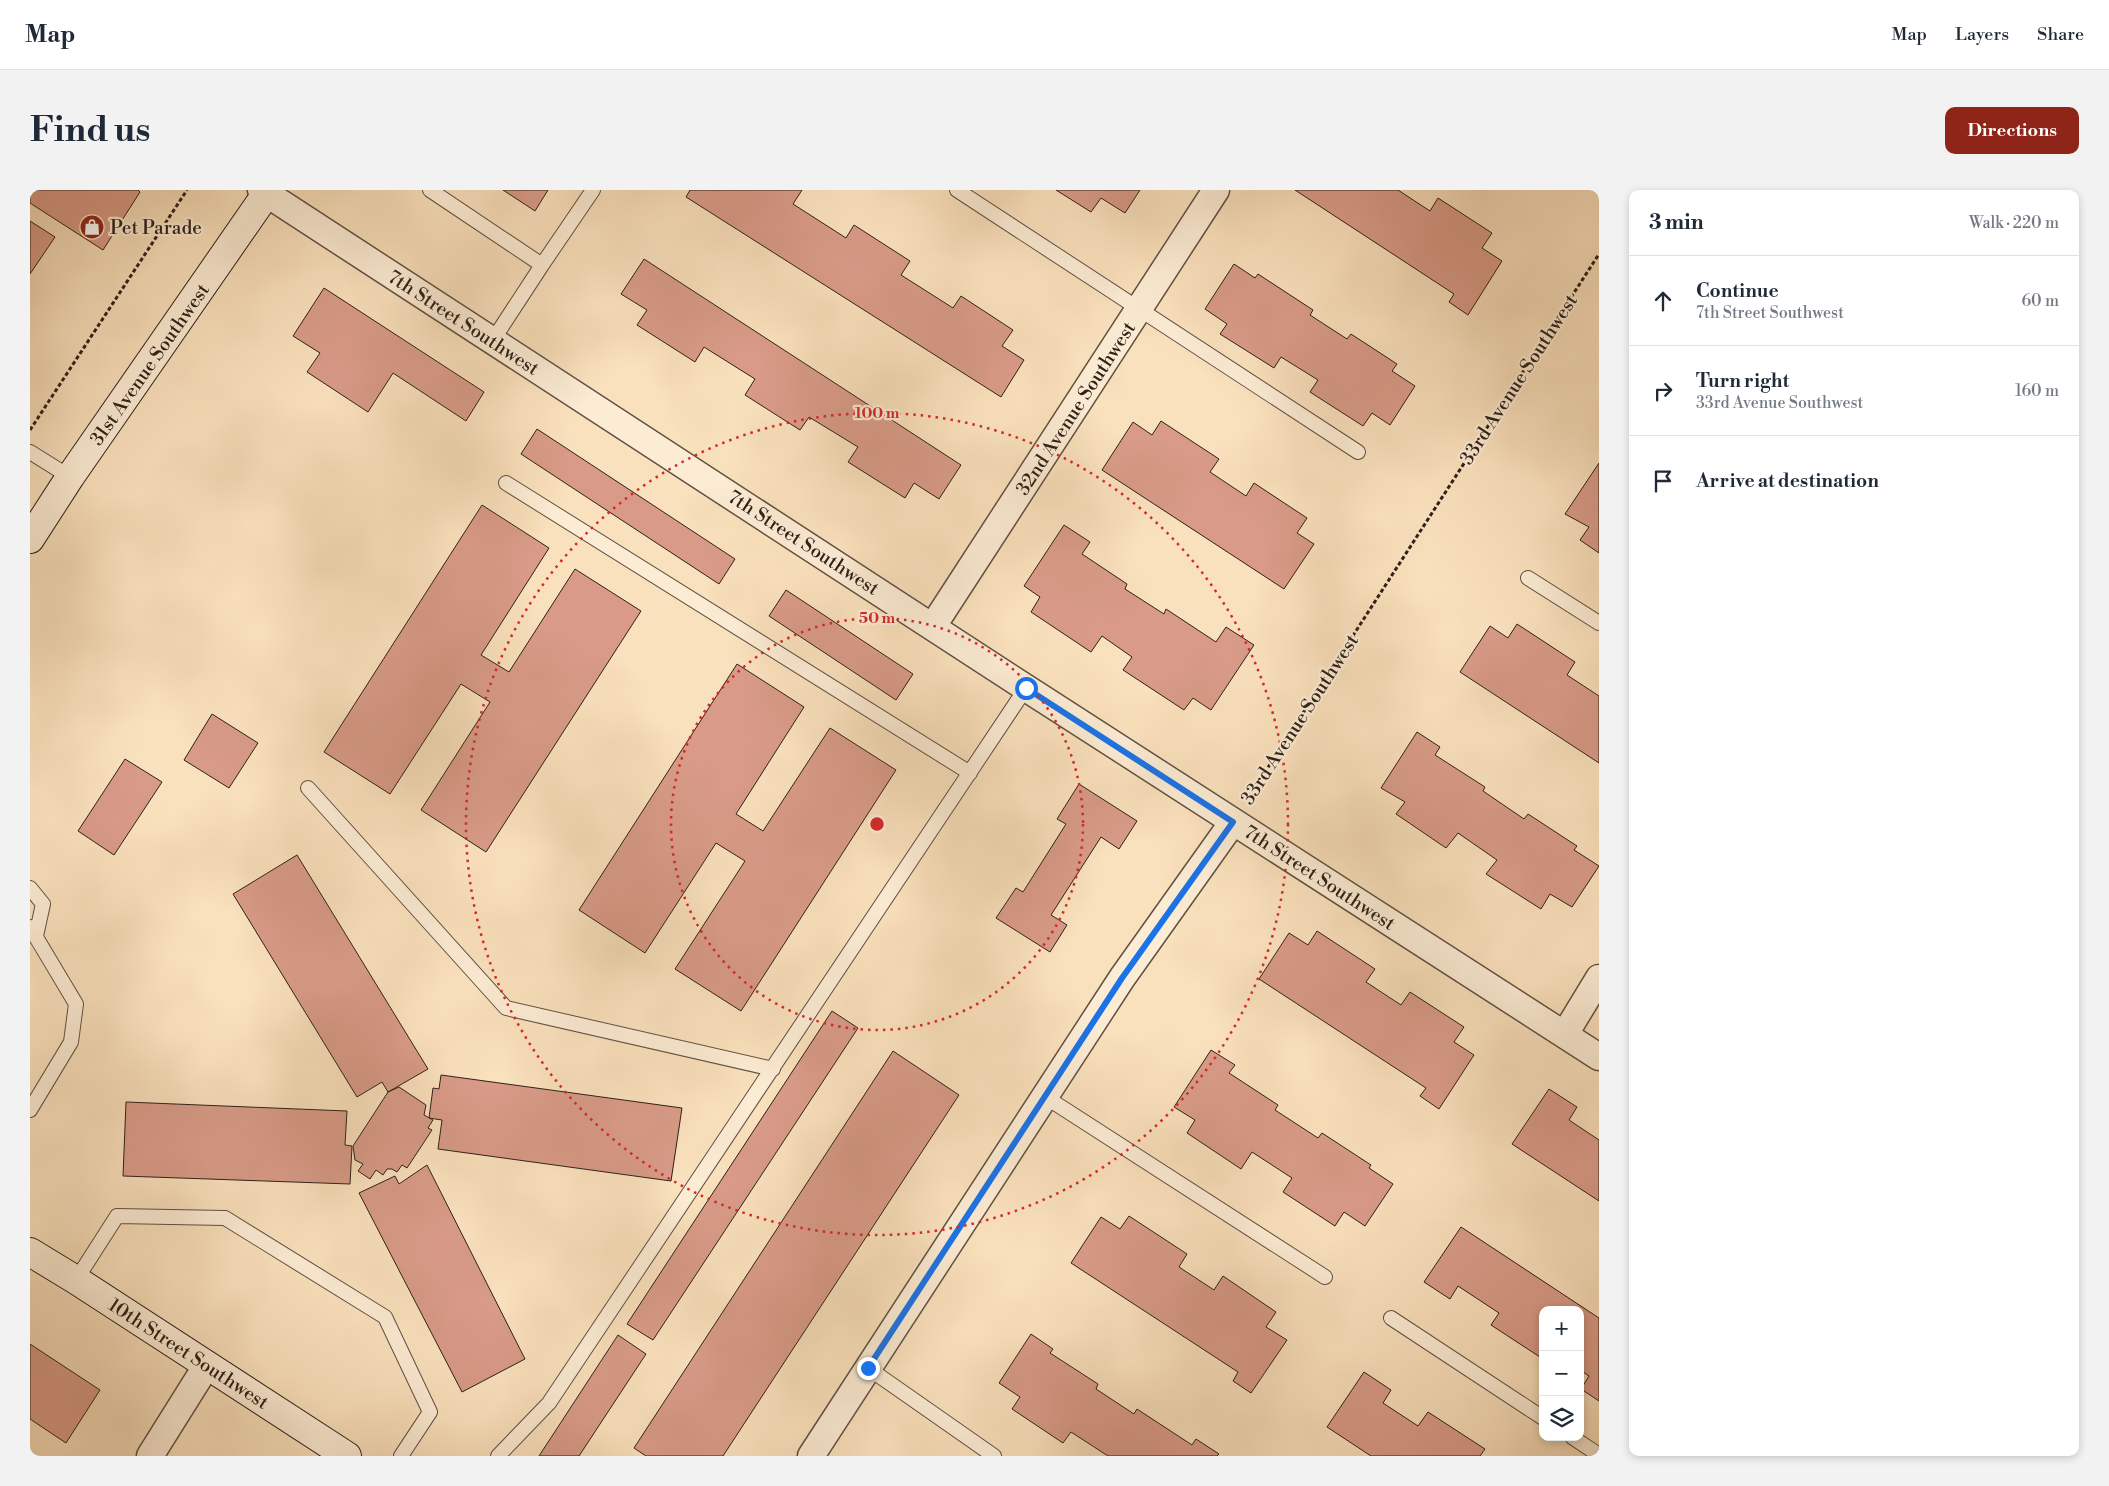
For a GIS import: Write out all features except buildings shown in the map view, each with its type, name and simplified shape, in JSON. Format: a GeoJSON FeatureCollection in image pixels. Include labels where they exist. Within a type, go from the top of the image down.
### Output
{"type":"FeatureCollection","features":[{"type":"Feature","properties":{"kind":"street","name":"32nd Avenue Southwest"},"geometry":{"type":"LineString","coordinates":[[933,626],[1216,190]]}},
{"type":"Feature","properties":{"kind":"street","name":"7th Street Southwest"},"geometry":{"type":"LineString","coordinates":[[265,191],[1026,688],[1599,1057]]}},
{"type":"Feature","properties":{"kind":"street","name":"31st Avenue Southwest"},"geometry":{"type":"LineString","coordinates":[[30,539],[70,477],[265,191]]}},
{"type":"Feature","properties":{"kind":"street","name":"33rd Avenue Southwest"},"geometry":{"type":"LineString","coordinates":[[811,1456],[1122,978],[1233,822]]}},
{"type":"Feature","properties":{"kind":"street"},"geometry":{"type":"LineString","coordinates":[[1565,1034],[1599,978]]}},
{"type":"Feature","properties":{"kind":"street","name":"10th Street Southwest"},"geometry":{"type":"LineString","coordinates":[[32,1256],[76,1280],[347,1456]]}},
{"type":"Feature","properties":{"kind":"street"},"geometry":{"type":"LineString","coordinates":[[150,1456],[207,1365]]}},
{"type":"Feature","properties":{"kind":"lane"},"geometry":{"type":"LineString","coordinates":[[430,190],[542,264]]}},
{"type":"Feature","properties":{"kind":"lane"},"geometry":{"type":"LineString","coordinates":[[493,340],[592,190]]}},
{"type":"Feature","properties":{"kind":"lane"},"geometry":{"type":"LineString","coordinates":[[957,190],[1358,452]]}},
{"type":"Feature","properties":{"kind":"lane"},"geometry":{"type":"LineString","coordinates":[[30,452],[70,477]]}},
{"type":"Feature","properties":{"kind":"lane"},"geometry":{"type":"LineString","coordinates":[[506,484],[970,773]]}},
{"type":"Feature","properties":{"kind":"lane"},"geometry":{"type":"LineString","coordinates":[[1528,578],[1599,623]]}},
{"type":"Feature","properties":{"kind":"lane"},"geometry":{"type":"LineString","coordinates":[[498,1456],[549,1403],[1026,688]]}},
{"type":"Feature","properties":{"kind":"lane"},"geometry":{"type":"LineString","coordinates":[[308,788],[506,1008],[773,1069]]}},
{"type":"Feature","properties":{"kind":"lane"},"geometry":{"type":"LineString","coordinates":[[30,888],[43,904],[33,932],[76,1004],[71,1042],[30,1110]]}},
{"type":"Feature","properties":{"kind":"lane"},"geometry":{"type":"LineString","coordinates":[[1044,1096],[1325,1277]]}},
{"type":"Feature","properties":{"kind":"lane"},"geometry":{"type":"LineString","coordinates":[[76,1280],[116,1216],[225,1218],[385,1317],[430,1412],[401,1456]]}},
{"type":"Feature","properties":{"kind":"lane"},"geometry":{"type":"LineString","coordinates":[[1391,1318],[1539,1415]]}},
{"type":"Feature","properties":{"kind":"lane"},"geometry":{"type":"LineString","coordinates":[[868,1368],[994,1456]]}},
{"type":"Feature","properties":{"kind":"lane"},"geometry":{"type":"LineString","coordinates":[[1578,1441],[1599,1455]]}},
{"type":"Feature","properties":{"kind":"path"},"geometry":{"type":"LineString","coordinates":[[30,430],[187,190]]}},
{"type":"Feature","properties":{"kind":"path","name":"33rd Avenue Southwest"},"geometry":{"type":"LineString","coordinates":[[1233,822],[1599,254]]}},
{"type":"Feature","properties":{"kind":"place","name":"Pet Parade"},"geometry":{"type":"Point","coordinates":[92,227]}},
{"type":"Feature","properties":{"kind":"route"},"geometry":{"type":"LineString","coordinates":[[868,1368],[1122,978],[1233,822],[1026,688]]}}]}
